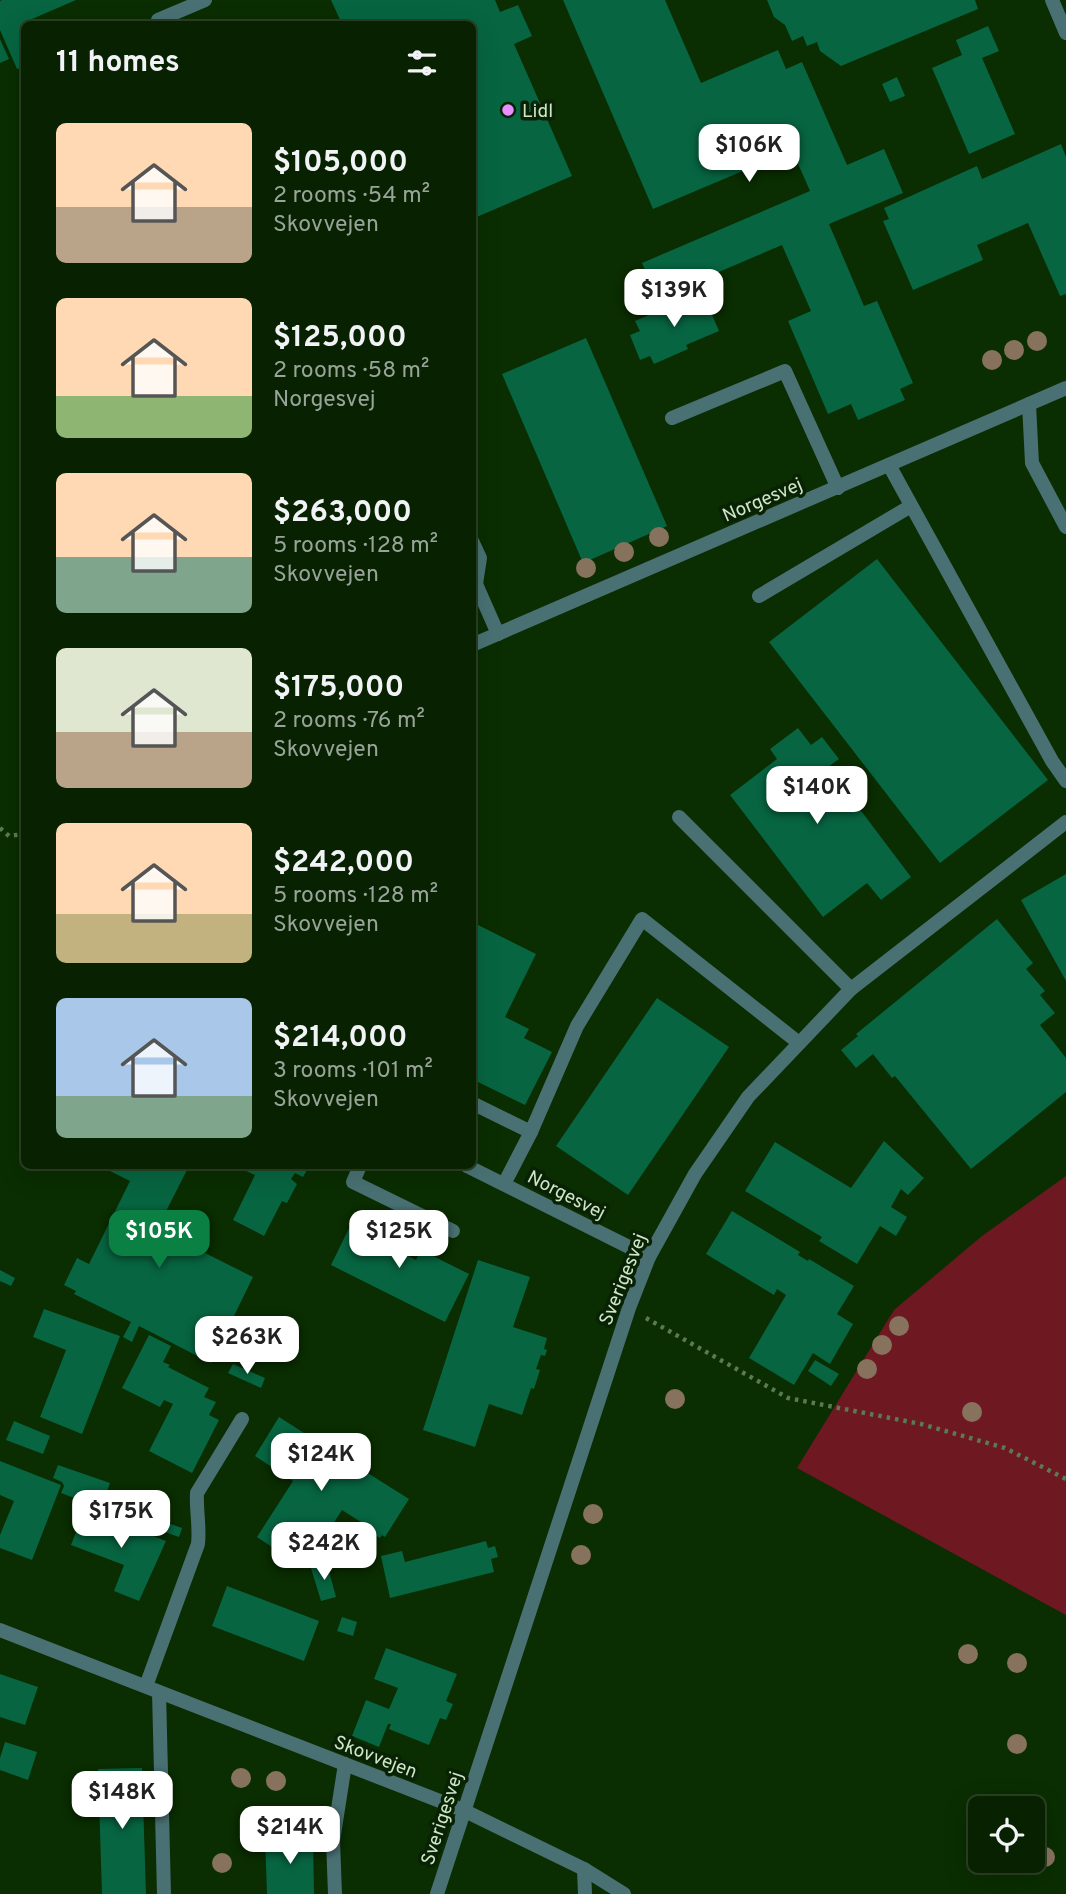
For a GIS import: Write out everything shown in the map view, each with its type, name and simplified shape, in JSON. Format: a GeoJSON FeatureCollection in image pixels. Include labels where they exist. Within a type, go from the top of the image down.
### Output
{"type":"FeatureCollection","features":[{"type":"Feature","properties":{"kind":"street"},"geometry":{"type":"LineString","coordinates":[[158,20],[205,0]]}},
{"type":"Feature","properties":{"kind":"street"},"geometry":{"type":"LineString","coordinates":[[1052,0],[1066,33]]}},
{"type":"Feature","properties":{"kind":"street"},"geometry":{"type":"LineString","coordinates":[[672,418],[785,371],[838,488]]}},
{"type":"Feature","properties":{"kind":"street","name":"Norgesvej"},"geometry":{"type":"LineString","coordinates":[[476,643],[1066,388]]}},
{"type":"Feature","properties":{"kind":"street"},"geometry":{"type":"LineString","coordinates":[[1029,404],[1032,463],[1066,527]]}},
{"type":"Feature","properties":{"kind":"street"},"geometry":{"type":"LineString","coordinates":[[889,465],[1052,761],[1066,781]]}},
{"type":"Feature","properties":{"kind":"street"},"geometry":{"type":"LineString","coordinates":[[759,596],[911,506]]}},
{"type":"Feature","properties":{"kind":"street"},"geometry":{"type":"LineString","coordinates":[[476,549],[481,558],[476,577]]}},
{"type":"Feature","properties":{"kind":"street"},"geometry":{"type":"LineString","coordinates":[[476,589],[498,634]]}},
{"type":"Feature","properties":{"kind":"street"},"geometry":{"type":"LineString","coordinates":[[679,817],[851,989]]}},
{"type":"Feature","properties":{"kind":"street","name":"Sverigesvej"},"geometry":{"type":"LineString","coordinates":[[437,1894],[629,1308],[649,1257],[695,1174],[748,1097],[851,989],[1066,822]]}},
{"type":"Feature","properties":{"kind":"street"},"geometry":{"type":"LineString","coordinates":[[503,1184],[531,1132],[577,1026],[642,919],[799,1043]]}},
{"type":"Feature","properties":{"kind":"street"},"geometry":{"type":"LineString","coordinates":[[476,1105],[531,1132]]}},
{"type":"Feature","properties":{"kind":"street"},"geometry":{"type":"LineString","coordinates":[[359,1169],[353,1182],[453,1231]]}},
{"type":"Feature","properties":{"kind":"street","name":"Norgesvej"},"geometry":{"type":"LineString","coordinates":[[473,1169],[649,1257]]}},
{"type":"Feature","properties":{"kind":"street"},"geometry":{"type":"LineString","coordinates":[[164,1894],[153,1689],[198,1544],[200,1530],[197,1493],[242,1419]]}},
{"type":"Feature","properties":{"kind":"street","name":"Skovvejen"},"geometry":{"type":"LineString","coordinates":[[0,1630],[463,1810],[584,1869],[624,1894]]}},
{"type":"Feature","properties":{"kind":"street"},"geometry":{"type":"LineString","coordinates":[[335,1894],[333,1840],[345,1765]]}},
{"type":"Feature","properties":{"kind":"street"},"geometry":{"type":"LineString","coordinates":[[584,1869],[585,1894]]}},
{"type":"Feature","properties":{"kind":"path"},"geometry":{"type":"LineString","coordinates":[[0,828],[9,836],[21,834]]}},
{"type":"Feature","properties":{"kind":"path"},"geometry":{"type":"LineString","coordinates":[[629,1308],[788,1398],[921,1424],[1005,1448],[1066,1479]]}},
{"type":"Feature","properties":{"kind":"shaded area"},"geometry":{"type":"Polygon","coordinates":[[[1066,1176],[1066,1615],[797,1468],[894,1310],[982,1236],[1066,1176]]]}},
{"type":"Feature","properties":{"kind":"building"},"geometry":{"type":"Polygon","coordinates":[[[76,0],[32,19],[33,21],[21,21],[21,67],[17,69],[0,30],[0,1],[76,0]]]}},
{"type":"Feature","properties":{"kind":"building","name":"Lidl"},"geometry":{"type":"Polygon","coordinates":[[[331,0],[495,0],[500,12],[518,5],[532,36],[514,44],[572,176],[476,217],[476,21],[341,21],[331,0]]]}},
{"type":"Feature","properties":{"kind":"building"},"geometry":{"type":"Polygon","coordinates":[[[563,0],[665,0],[701,83],[778,50],[786,69],[802,62],[847,165],[884,149],[903,193],[829,224],[864,306],[877,301],[913,383],[900,389],[905,400],[858,420],[851,404],[828,414],[788,321],[811,311],[782,245],[658,298],[642,263],[810,191],[792,150],[653,209],[563,0]]]}},
{"type":"Feature","properties":{"kind":"building"},"geometry":{"type":"Polygon","coordinates":[[[767,0],[975,0],[978,9],[841,66],[820,51],[817,42],[807,46],[803,36],[792,41],[785,25],[774,17],[767,0]]]}},
{"type":"Feature","properties":{"kind":"building"},"geometry":{"type":"Polygon","coordinates":[[[988,26],[999,51],[982,58],[1015,134],[969,154],[932,68],[962,55],[956,40],[988,26]]]}},
{"type":"Feature","properties":{"kind":"building"},"geometry":{"type":"Polygon","coordinates":[[[0,39],[9,59],[0,63],[0,39]]]}},
{"type":"Feature","properties":{"kind":"building"},"geometry":{"type":"Polygon","coordinates":[[[897,77],[905,96],[890,102],[882,84],[897,77]]]}},
{"type":"Feature","properties":{"kind":"building"},"geometry":{"type":"Polygon","coordinates":[[[1061,144],[1066,157],[1066,294],[1060,296],[1028,223],[977,245],[983,260],[913,290],[883,221],[889,219],[884,208],[977,166],[982,179],[1061,144]]]}},
{"type":"Feature","properties":{"kind":"building"},"geometry":{"type":"Polygon","coordinates":[[[702,292],[719,331],[686,345],[688,349],[654,364],[650,356],[640,360],[630,335],[640,331],[635,321],[702,292]]]}},
{"type":"Feature","properties":{"kind":"building"},"geometry":{"type":"Polygon","coordinates":[[[586,338],[667,526],[583,563],[502,374],[586,338]]]}},
{"type":"Feature","properties":{"kind":"building"},"geometry":{"type":"Polygon","coordinates":[[[877,559],[1048,780],[940,863],[769,642],[877,559]]]}},
{"type":"Feature","properties":{"kind":"building"},"geometry":{"type":"Polygon","coordinates":[[[798,728],[811,745],[822,737],[839,759],[828,767],[911,877],[881,900],[867,883],[823,917],[730,795],[777,759],[770,749],[798,728]]]}},
{"type":"Feature","properties":{"kind":"building"},"geometry":{"type":"Polygon","coordinates":[[[1066,874],[1066,981],[1021,900],[1066,874]]]}},
{"type":"Feature","properties":{"kind":"building"},"geometry":{"type":"Polygon","coordinates":[[[997,919],[1033,963],[1026,969],[1045,991],[1040,995],[1055,1013],[1040,1025],[1066,1058],[1066,1092],[971,1169],[895,1076],[892,1078],[873,1054],[856,1068],[841,1050],[858,1036],[856,1034],[997,919]]]}},
{"type":"Feature","properties":{"kind":"building"},"geometry":{"type":"Polygon","coordinates":[[[476,924],[536,954],[505,1017],[529,1029],[524,1038],[552,1052],[525,1105],[476,1081],[476,924]]]}},
{"type":"Feature","properties":{"kind":"building"},"geometry":{"type":"Polygon","coordinates":[[[657,998],[729,1047],[628,1195],[556,1146],[657,998]]]}},
{"type":"Feature","properties":{"kind":"building"},"geometry":{"type":"Polygon","coordinates":[[[884,1141],[924,1178],[908,1195],[901,1189],[891,1207],[907,1217],[896,1236],[880,1226],[857,1264],[819,1241],[822,1237],[745,1191],[775,1142],[851,1188],[884,1141]]]}},
{"type":"Feature","properties":{"kind":"building"},"geometry":{"type":"Polygon","coordinates":[[[187,1169],[157,1229],[253,1277],[211,1363],[139,1326],[132,1342],[123,1337],[131,1322],[74,1294],[76,1291],[64,1285],[77,1258],[89,1264],[130,1181],[110,1171],[187,1169]]]}},
{"type":"Feature","properties":{"kind":"building"},"geometry":{"type":"Polygon","coordinates":[[[242,1169],[307,1169],[303,1177],[295,1173],[291,1179],[297,1184],[287,1203],[282,1201],[264,1236],[233,1220],[255,1175],[242,1169]]]}},
{"type":"Feature","properties":{"kind":"building"},"geometry":{"type":"Polygon","coordinates":[[[732,1211],[800,1252],[798,1255],[854,1286],[837,1314],[853,1324],[830,1364],[813,1353],[794,1385],[749,1358],[786,1295],[777,1289],[774,1295],[706,1254],[732,1211]]]}},
{"type":"Feature","properties":{"kind":"building"},"geometry":{"type":"Polygon","coordinates":[[[355,1216],[403,1241],[398,1251],[416,1260],[421,1250],[469,1274],[445,1322],[331,1265],[355,1216]]]}},
{"type":"Feature","properties":{"kind":"building"},"geometry":{"type":"Polygon","coordinates":[[[478,1260],[530,1277],[513,1327],[547,1338],[544,1349],[547,1350],[545,1356],[541,1355],[534,1389],[531,1388],[522,1415],[489,1404],[475,1447],[423,1430],[478,1260]]]}},
{"type":"Feature","properties":{"kind":"building"},"geometry":{"type":"Polygon","coordinates":[[[0,1270],[15,1278],[11,1286],[0,1281],[0,1270]]]}},
{"type":"Feature","properties":{"kind":"building"},"geometry":{"type":"Polygon","coordinates":[[[44,1309],[120,1336],[82,1434],[40,1417],[66,1350],[33,1337],[44,1309]]]}},
{"type":"Feature","properties":{"kind":"building"},"geometry":{"type":"Polygon","coordinates":[[[149,1335],[171,1346],[163,1362],[170,1365],[168,1367],[209,1388],[204,1397],[216,1402],[209,1415],[219,1420],[192,1473],[149,1451],[173,1404],[164,1400],[160,1407],[122,1388],[149,1335]]]}},
{"type":"Feature","properties":{"kind":"building"},"geometry":{"type":"Polygon","coordinates":[[[815,1360],[839,1374],[831,1386],[808,1371],[815,1360]]]}},
{"type":"Feature","properties":{"kind":"building"},"geometry":{"type":"Polygon","coordinates":[[[233,1364],[265,1378],[261,1388],[228,1373],[233,1364]]]}},
{"type":"Feature","properties":{"kind":"building"},"geometry":{"type":"Polygon","coordinates":[[[279,1417],[334,1452],[337,1446],[358,1460],[355,1465],[409,1499],[385,1537],[382,1535],[380,1538],[342,1510],[314,1554],[305,1548],[296,1563],[257,1537],[293,1481],[255,1456],[279,1417]]]}},
{"type":"Feature","properties":{"kind":"building"},"geometry":{"type":"Polygon","coordinates":[[[14,1421],[50,1436],[43,1454],[6,1440],[14,1421]]]}},
{"type":"Feature","properties":{"kind":"building"},"geometry":{"type":"Polygon","coordinates":[[[0,1461],[61,1485],[32,1560],[0,1548],[0,1535],[14,1501],[0,1495],[0,1461]]]}},
{"type":"Feature","properties":{"kind":"building"},"geometry":{"type":"Polygon","coordinates":[[[58,1465],[110,1483],[101,1508],[61,1493],[64,1486],[62,1482],[53,1478],[58,1465]]]}},
{"type":"Feature","properties":{"kind":"building"},"geometry":{"type":"Polygon","coordinates":[[[85,1509],[166,1541],[139,1601],[114,1591],[124,1565],[71,1545],[85,1509]]]}},
{"type":"Feature","properties":{"kind":"building"},"geometry":{"type":"Polygon","coordinates":[[[165,1522],[182,1528],[179,1537],[162,1531],[165,1522]]]}},
{"type":"Feature","properties":{"kind":"building"},"geometry":{"type":"Polygon","coordinates":[[[486,1541],[488,1548],[495,1546],[498,1557],[491,1559],[494,1572],[390,1598],[381,1556],[402,1551],[405,1562],[486,1541]]]}},
{"type":"Feature","properties":{"kind":"building"},"geometry":{"type":"Polygon","coordinates":[[[327,1564],[336,1597],[321,1601],[311,1568],[327,1564]]]}},
{"type":"Feature","properties":{"kind":"building"},"geometry":{"type":"Polygon","coordinates":[[[227,1586],[319,1621],[304,1661],[212,1626],[227,1586]]]}},
{"type":"Feature","properties":{"kind":"building"},"geometry":{"type":"Polygon","coordinates":[[[342,1617],[357,1622],[353,1636],[337,1631],[342,1617]]]}},
{"type":"Feature","properties":{"kind":"building"},"geometry":{"type":"Polygon","coordinates":[[[386,1648],[457,1674],[446,1701],[453,1704],[446,1720],[440,1718],[429,1745],[389,1729],[391,1724],[388,1724],[379,1747],[352,1736],[366,1700],[389,1709],[398,1688],[374,1679],[386,1648]]]}},
{"type":"Feature","properties":{"kind":"building"},"geometry":{"type":"Polygon","coordinates":[[[0,1674],[38,1687],[25,1725],[0,1717],[0,1674]]]}},
{"type":"Feature","properties":{"kind":"building"},"geometry":{"type":"Polygon","coordinates":[[[5,1742],[37,1752],[28,1780],[0,1770],[0,1758],[5,1742]]]}},
{"type":"Feature","properties":{"kind":"building"},"geometry":{"type":"Polygon","coordinates":[[[142,1768],[146,1894],[102,1894],[98,1769],[142,1768]]]}},
{"type":"Feature","properties":{"kind":"building"},"geometry":{"type":"Polygon","coordinates":[[[313,1837],[314,1894],[267,1894],[265,1838],[313,1837]]]}},
{"type":"Feature","properties":{"kind":"place","name":"Lidl"},"geometry":{"type":"Point","coordinates":[508,110]}}]}
